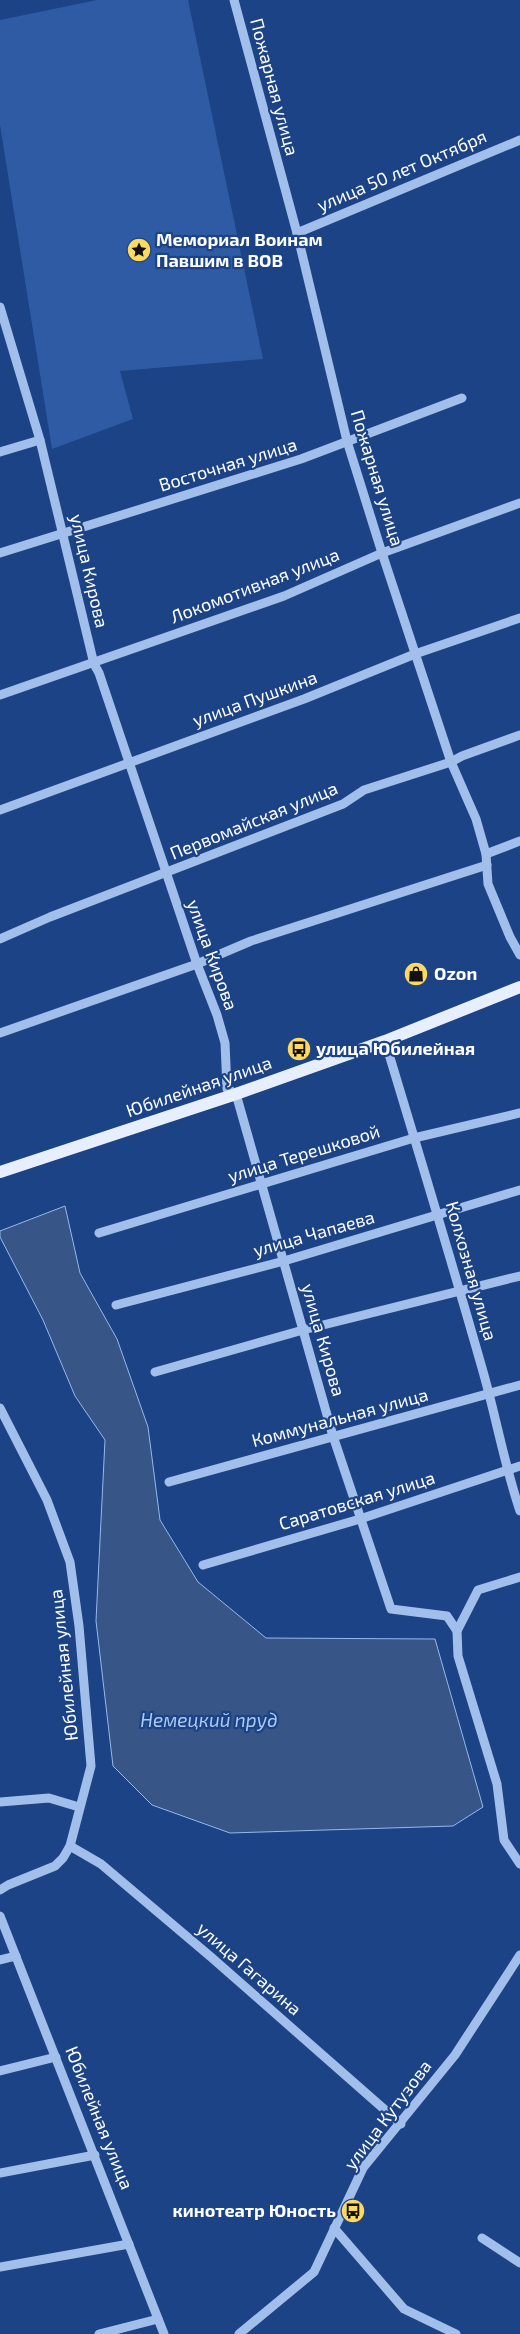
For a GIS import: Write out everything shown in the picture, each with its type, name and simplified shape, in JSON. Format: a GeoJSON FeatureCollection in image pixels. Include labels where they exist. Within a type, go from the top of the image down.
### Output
{"type":"FeatureCollection","features":[{"type":"Feature","properties":{"kind":"main road","name":"Юбилейная улица"},"geometry":{"type":"LineString","coordinates":[[0,1172],[236,1094],[385,1041],[520,987]]}},
{"type":"Feature","properties":{"kind":"street","name":"Пожарная улица"},"geometry":{"type":"LineString","coordinates":[[234,0],[297,233],[347,441],[451,762],[476,819],[486,854],[488,884],[510,937],[520,954]]}},
{"type":"Feature","properties":{"kind":"street","name":"улица 50 лет Октября"},"geometry":{"type":"LineString","coordinates":[[297,233],[520,140]]}},
{"type":"Feature","properties":{"kind":"street","name":"улица Кирова"},"geometry":{"type":"LineString","coordinates":[[0,312],[40,440],[94,664],[99,673],[196,964],[217,1015],[225,1043],[227,1089],[236,1094],[333,1436],[391,1609],[447,1616],[456,1631]]}},
{"type":"Feature","properties":{"kind":"street","name":"Восточная улица"},"geometry":{"type":"LineString","coordinates":[[0,553],[301,459],[462,398]]}},
{"type":"Feature","properties":{"kind":"street"},"geometry":{"type":"LineString","coordinates":[[0,452],[40,440]]}},
{"type":"Feature","properties":{"kind":"street","name":"Локомотивная улица"},"geometry":{"type":"LineString","coordinates":[[0,695],[94,664],[284,596],[382,553],[520,502]]}},
{"type":"Feature","properties":{"kind":"street","name":"улица Пушкина"},"geometry":{"type":"LineString","coordinates":[[0,810],[304,699],[415,654],[520,618]]}},
{"type":"Feature","properties":{"kind":"street","name":"Первомайская улица"},"geometry":{"type":"LineString","coordinates":[[0,939],[50,917],[166,874],[343,804],[364,790],[451,762],[462,756],[520,735]]}},
{"type":"Feature","properties":{"kind":"street"},"geometry":{"type":"LineString","coordinates":[[486,854],[520,841]]}},
{"type":"Feature","properties":{"kind":"street"},"geometry":{"type":"LineString","coordinates":[[0,1032],[196,964],[251,941],[486,865]]}},
{"type":"Feature","properties":{"kind":"street","name":"Колхозная улица"},"geometry":{"type":"LineString","coordinates":[[385,1041],[438,1215],[489,1393],[506,1470],[520,1511]]}},
{"type":"Feature","properties":{"kind":"street","name":"улица Терешковой"},"geometry":{"type":"LineString","coordinates":[[99,1233],[414,1138],[520,1113]]}},
{"type":"Feature","properties":{"kind":"street","name":"улица Чапаева"},"geometry":{"type":"LineString","coordinates":[[116,1305],[284,1261],[520,1190]]}},
{"type":"Feature","properties":{"kind":"street"},"geometry":{"type":"LineString","coordinates":[[155,1372],[303,1330],[520,1276]]}},
{"type":"Feature","properties":{"kind":"street","name":"Коммунальная улица"},"geometry":{"type":"LineString","coordinates":[[169,1482],[520,1385]]}},
{"type":"Feature","properties":{"kind":"street","name":"Юбилейная улица"},"geometry":{"type":"LineString","coordinates":[[0,1408],[47,1500],[70,1562],[79,1626],[91,1766],[70,1846],[56,1866],[0,1890]]}},
{"type":"Feature","properties":{"kind":"street","name":"Саратовская улица"},"geometry":{"type":"LineString","coordinates":[[203,1565],[360,1519],[520,1466]]}},
{"type":"Feature","properties":{"kind":"street"},"geometry":{"type":"LineString","coordinates":[[520,1576],[478,1590],[456,1631],[458,1656],[497,1784],[504,1840],[520,1864]]}},
{"type":"Feature","properties":{"kind":"street"},"geometry":{"type":"LineString","coordinates":[[0,1802],[49,1798],[79,1807]]}},
{"type":"Feature","properties":{"kind":"street","name":"улица Гагарина"},"geometry":{"type":"LineString","coordinates":[[70,1846],[101,1864],[204,1950],[401,2124]]}},
{"type":"Feature","properties":{"kind":"street","name":"Юбилейная улица"},"geometry":{"type":"LineString","coordinates":[[0,1916],[164,2334]]}},
{"type":"Feature","properties":{"kind":"street","name":"улица Кутузова"},"geometry":{"type":"LineString","coordinates":[[239,2334],[314,2272],[363,2168],[401,2124],[454,2055],[520,1955]]}},
{"type":"Feature","properties":{"kind":"street"},"geometry":{"type":"LineString","coordinates":[[0,1960],[16,1956]]}},
{"type":"Feature","properties":{"kind":"street"},"geometry":{"type":"LineString","coordinates":[[0,2071],[56,2057]]}},
{"type":"Feature","properties":{"kind":"street"},"geometry":{"type":"LineString","coordinates":[[0,2173],[95,2155]]}},
{"type":"Feature","properties":{"kind":"street"},"geometry":{"type":"LineString","coordinates":[[334,2228],[404,2309],[456,2334]]}},
{"type":"Feature","properties":{"kind":"street"},"geometry":{"type":"LineString","coordinates":[[482,2238],[520,2263]]}},
{"type":"Feature","properties":{"kind":"street"},"geometry":{"type":"LineString","coordinates":[[0,2267],[129,2244]]}},
{"type":"Feature","properties":{"kind":"street"},"geometry":{"type":"LineString","coordinates":[[99,2334],[158,2319]]}},
{"type":"Feature","properties":{"kind":"shaded area"},"geometry":{"type":"Polygon","coordinates":[[[97,0],[188,0],[263,359],[120,371],[133,419],[52,449],[0,125],[0,20],[97,0]]]}},
{"type":"Feature","properties":{"kind":"water","name":"Немецкий пруд"},"geometry":{"type":"Polygon","coordinates":[[[65,1206],[80,1273],[117,1339],[148,1427],[160,1520],[198,1582],[266,1638],[435,1639],[483,1807],[453,1826],[230,1833],[152,1805],[113,1766],[96,1621],[105,1440],[75,1396],[43,1320],[0,1237],[0,1231],[65,1206]]]}},
{"type":"Feature","properties":{"kind":"place","name":"Мемориал Воинам Павшим в ВОВ"},"geometry":{"type":"Point","coordinates":[139,250]}},
{"type":"Feature","properties":{"kind":"place","name":"Ozon"},"geometry":{"type":"Point","coordinates":[416,974]}},
{"type":"Feature","properties":{"kind":"place","name":"улица Юбилейная"},"geometry":{"type":"Point","coordinates":[299,1049]}},
{"type":"Feature","properties":{"kind":"place","name":"кинотеатр Юность"},"geometry":{"type":"Point","coordinates":[353,2211]}}]}
